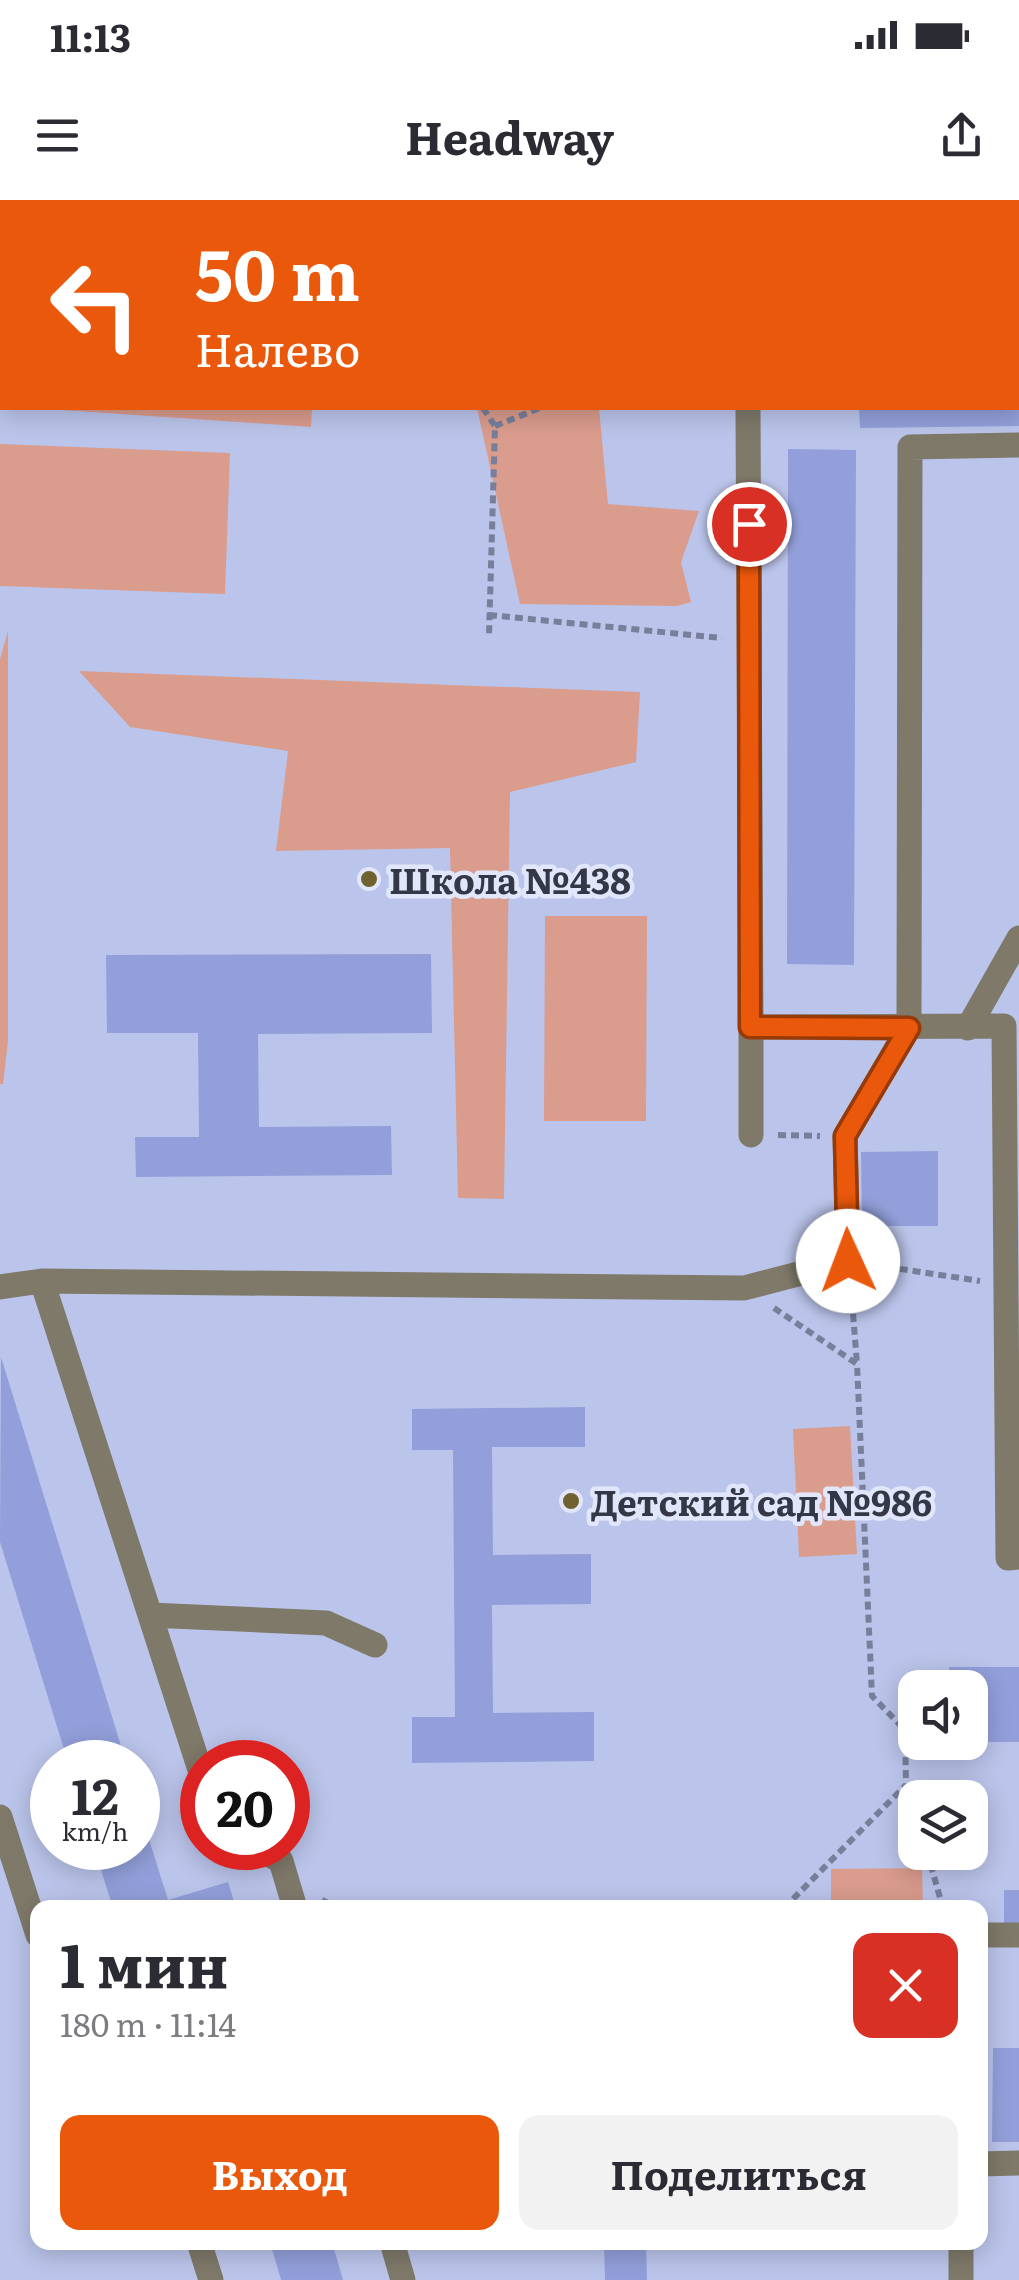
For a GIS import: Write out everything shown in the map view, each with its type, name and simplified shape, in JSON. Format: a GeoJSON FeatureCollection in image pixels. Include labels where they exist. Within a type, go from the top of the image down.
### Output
{"type":"FeatureCollection","features":[{"type":"Feature","properties":{"kind":"lane"},"geometry":{"type":"LineString","coordinates":[[748,410],[752,1135]]}},
{"type":"Feature","properties":{"kind":"lane"},"geometry":{"type":"LineString","coordinates":[[0,1287],[42,1281],[744,1288],[848,1261],[845,1136],[909,1028],[910,447],[1019,444]]}},
{"type":"Feature","properties":{"kind":"lane"},"geometry":{"type":"LineString","coordinates":[[968,1028],[1019,938]]}},
{"type":"Feature","properties":{"kind":"lane"},"geometry":{"type":"LineString","coordinates":[[750,1027],[1004,1026],[1008,1558],[1019,1557]]}},
{"type":"Feature","properties":{"kind":"lane"},"geometry":{"type":"LineString","coordinates":[[42,1281],[190,1740]]}},
{"type":"Feature","properties":{"kind":"lane"},"geometry":{"type":"LineString","coordinates":[[150,1615],[326,1623],[375,1645]]}},
{"type":"Feature","properties":{"kind":"lane"},"geometry":{"type":"LineString","coordinates":[[0,1818],[30,1910]]}},
{"type":"Feature","properties":{"kind":"lane"},"geometry":{"type":"LineString","coordinates":[[283,1870],[292,1900]]}},
{"type":"Feature","properties":{"kind":"lane"},"geometry":{"type":"LineString","coordinates":[[988,1935],[1019,1935]]}},
{"type":"Feature","properties":{"kind":"lane"},"geometry":{"type":"LineString","coordinates":[[988,2164],[1019,2164]]}},
{"type":"Feature","properties":{"kind":"lane"},"geometry":{"type":"LineString","coordinates":[[202,2250],[211,2280]]}},
{"type":"Feature","properties":{"kind":"lane"},"geometry":{"type":"LineString","coordinates":[[394,2250],[403,2280]]}},
{"type":"Feature","properties":{"kind":"lane"},"geometry":{"type":"LineString","coordinates":[[961,2250],[961,2280]]}},
{"type":"Feature","properties":{"kind":"path"},"geometry":{"type":"LineString","coordinates":[[484,410],[495,426],[489,636]]}},
{"type":"Feature","properties":{"kind":"path"},"geometry":{"type":"LineString","coordinates":[[495,426],[535,410]]}},
{"type":"Feature","properties":{"kind":"path"},"geometry":{"type":"LineString","coordinates":[[490,615],[750,641]]}},
{"type":"Feature","properties":{"kind":"path"},"geometry":{"type":"LineString","coordinates":[[752,1135],[845,1136]]}},
{"type":"Feature","properties":{"kind":"path"},"geometry":{"type":"LineString","coordinates":[[906,1780],[905,1730],[872,1696],[858,1364],[848,1261],[1006,1284]]}},
{"type":"Feature","properties":{"kind":"path"},"geometry":{"type":"LineString","coordinates":[[744,1288],[858,1364]]}},
{"type":"Feature","properties":{"kind":"path"},"geometry":{"type":"LineString","coordinates":[[792,1900],[898,1793]]}},
{"type":"Feature","properties":{"kind":"path"},"geometry":{"type":"LineString","coordinates":[[932,1870],[941,1900]]}},
{"type":"Feature","properties":{"kind":"shaded area"},"geometry":{"type":"Polygon","coordinates":[[[62,410],[312,410],[311,427],[62,410]]]}},
{"type":"Feature","properties":{"kind":"shaded area"},"geometry":{"type":"Polygon","coordinates":[[[477,410],[599,410],[608,504],[699,511],[681,562],[691,602],[677,606],[520,604],[477,410]]]}},
{"type":"Feature","properties":{"kind":"shaded area"},"geometry":{"type":"Polygon","coordinates":[[[0,444],[230,453],[225,594],[0,586],[0,444]]]}},
{"type":"Feature","properties":{"kind":"shaded area"},"geometry":{"type":"Polygon","coordinates":[[[8,631],[8,1041],[0,1084],[0,659],[8,631]]]}},
{"type":"Feature","properties":{"kind":"shaded area"},"geometry":{"type":"Polygon","coordinates":[[[79,671],[640,692],[636,762],[510,792],[504,1199],[458,1198],[450,848],[276,851],[288,751],[130,727],[79,671]]]}},
{"type":"Feature","properties":{"kind":"shaded area"},"geometry":{"type":"Polygon","coordinates":[[[545,916],[647,916],[646,1121],[544,1121],[545,916]]]}},
{"type":"Feature","properties":{"kind":"shaded area"},"geometry":{"type":"Polygon","coordinates":[[[850,1426],[857,1554],[799,1557],[793,1429],[850,1426]]]}},
{"type":"Feature","properties":{"kind":"shaded area"},"geometry":{"type":"Polygon","coordinates":[[[831,1869],[922,1870],[923,1900],[831,1900],[831,1869]]]}},
{"type":"Feature","properties":{"kind":"building"},"geometry":{"type":"Polygon","coordinates":[[[859,410],[1019,410],[1019,426],[860,428],[859,410]]]}},
{"type":"Feature","properties":{"kind":"building"},"geometry":{"type":"Polygon","coordinates":[[[788,449],[856,450],[854,965],[787,964],[788,449]]]}},
{"type":"Feature","properties":{"kind":"building"},"geometry":{"type":"Polygon","coordinates":[[[431,954],[432,1033],[258,1034],[259,1127],[391,1126],[392,1175],[136,1177],[135,1137],[199,1137],[198,1033],[107,1033],[106,955],[431,954]]]}},
{"type":"Feature","properties":{"kind":"building"},"geometry":{"type":"Polygon","coordinates":[[[938,1151],[938,1226],[862,1226],[861,1152],[938,1151]]]}},
{"type":"Feature","properties":{"kind":"building"},"geometry":{"type":"Polygon","coordinates":[[[1,1357],[119,1740],[61,1740],[0,1542],[1,1357]]]}},
{"type":"Feature","properties":{"kind":"building"},"geometry":{"type":"Polygon","coordinates":[[[585,1407],[585,1447],[492,1447],[493,1555],[591,1554],[591,1604],[492,1605],[493,1713],[594,1712],[594,1761],[412,1763],[412,1717],[455,1717],[453,1450],[412,1450],[412,1409],[585,1407]]]}},
{"type":"Feature","properties":{"kind":"building"},"geometry":{"type":"Polygon","coordinates":[[[1019,1667],[1019,1742],[988,1742],[988,1670],[949,1670],[1019,1667]]]}},
{"type":"Feature","properties":{"kind":"building"},"geometry":{"type":"Polygon","coordinates":[[[101,1870],[159,1870],[168,1900],[110,1900],[101,1870]]]}},
{"type":"Feature","properties":{"kind":"building"},"geometry":{"type":"Polygon","coordinates":[[[228,1882],[234,1900],[168,1900],[228,1882]]]}},
{"type":"Feature","properties":{"kind":"building"},"geometry":{"type":"Polygon","coordinates":[[[1004,1890],[1019,1890],[1019,1927],[1004,1927],[1004,1890]]]}},
{"type":"Feature","properties":{"kind":"building"},"geometry":{"type":"Polygon","coordinates":[[[993,2048],[1019,2048],[1019,2142],[992,2142],[993,2048]]]}},
{"type":"Feature","properties":{"kind":"building"},"geometry":{"type":"Polygon","coordinates":[[[272,2250],[334,2250],[343,2280],[281,2280],[272,2250]]]}},
{"type":"Feature","properties":{"kind":"building"},"geometry":{"type":"Polygon","coordinates":[[[604,2250],[646,2250],[647,2280],[605,2280],[604,2250]]]}},
{"type":"Feature","properties":{"kind":"place","name":"Школа №438"},"geometry":{"type":"Point","coordinates":[369,879]}},
{"type":"Feature","properties":{"kind":"place","name":"Детский сад №986"},"geometry":{"type":"Point","coordinates":[571,1501]}},
{"type":"Feature","properties":{"kind":"route"},"geometry":{"type":"LineString","coordinates":[[749,524],[750,1027],[909,1028],[845,1136],[848,1261]]}}]}
